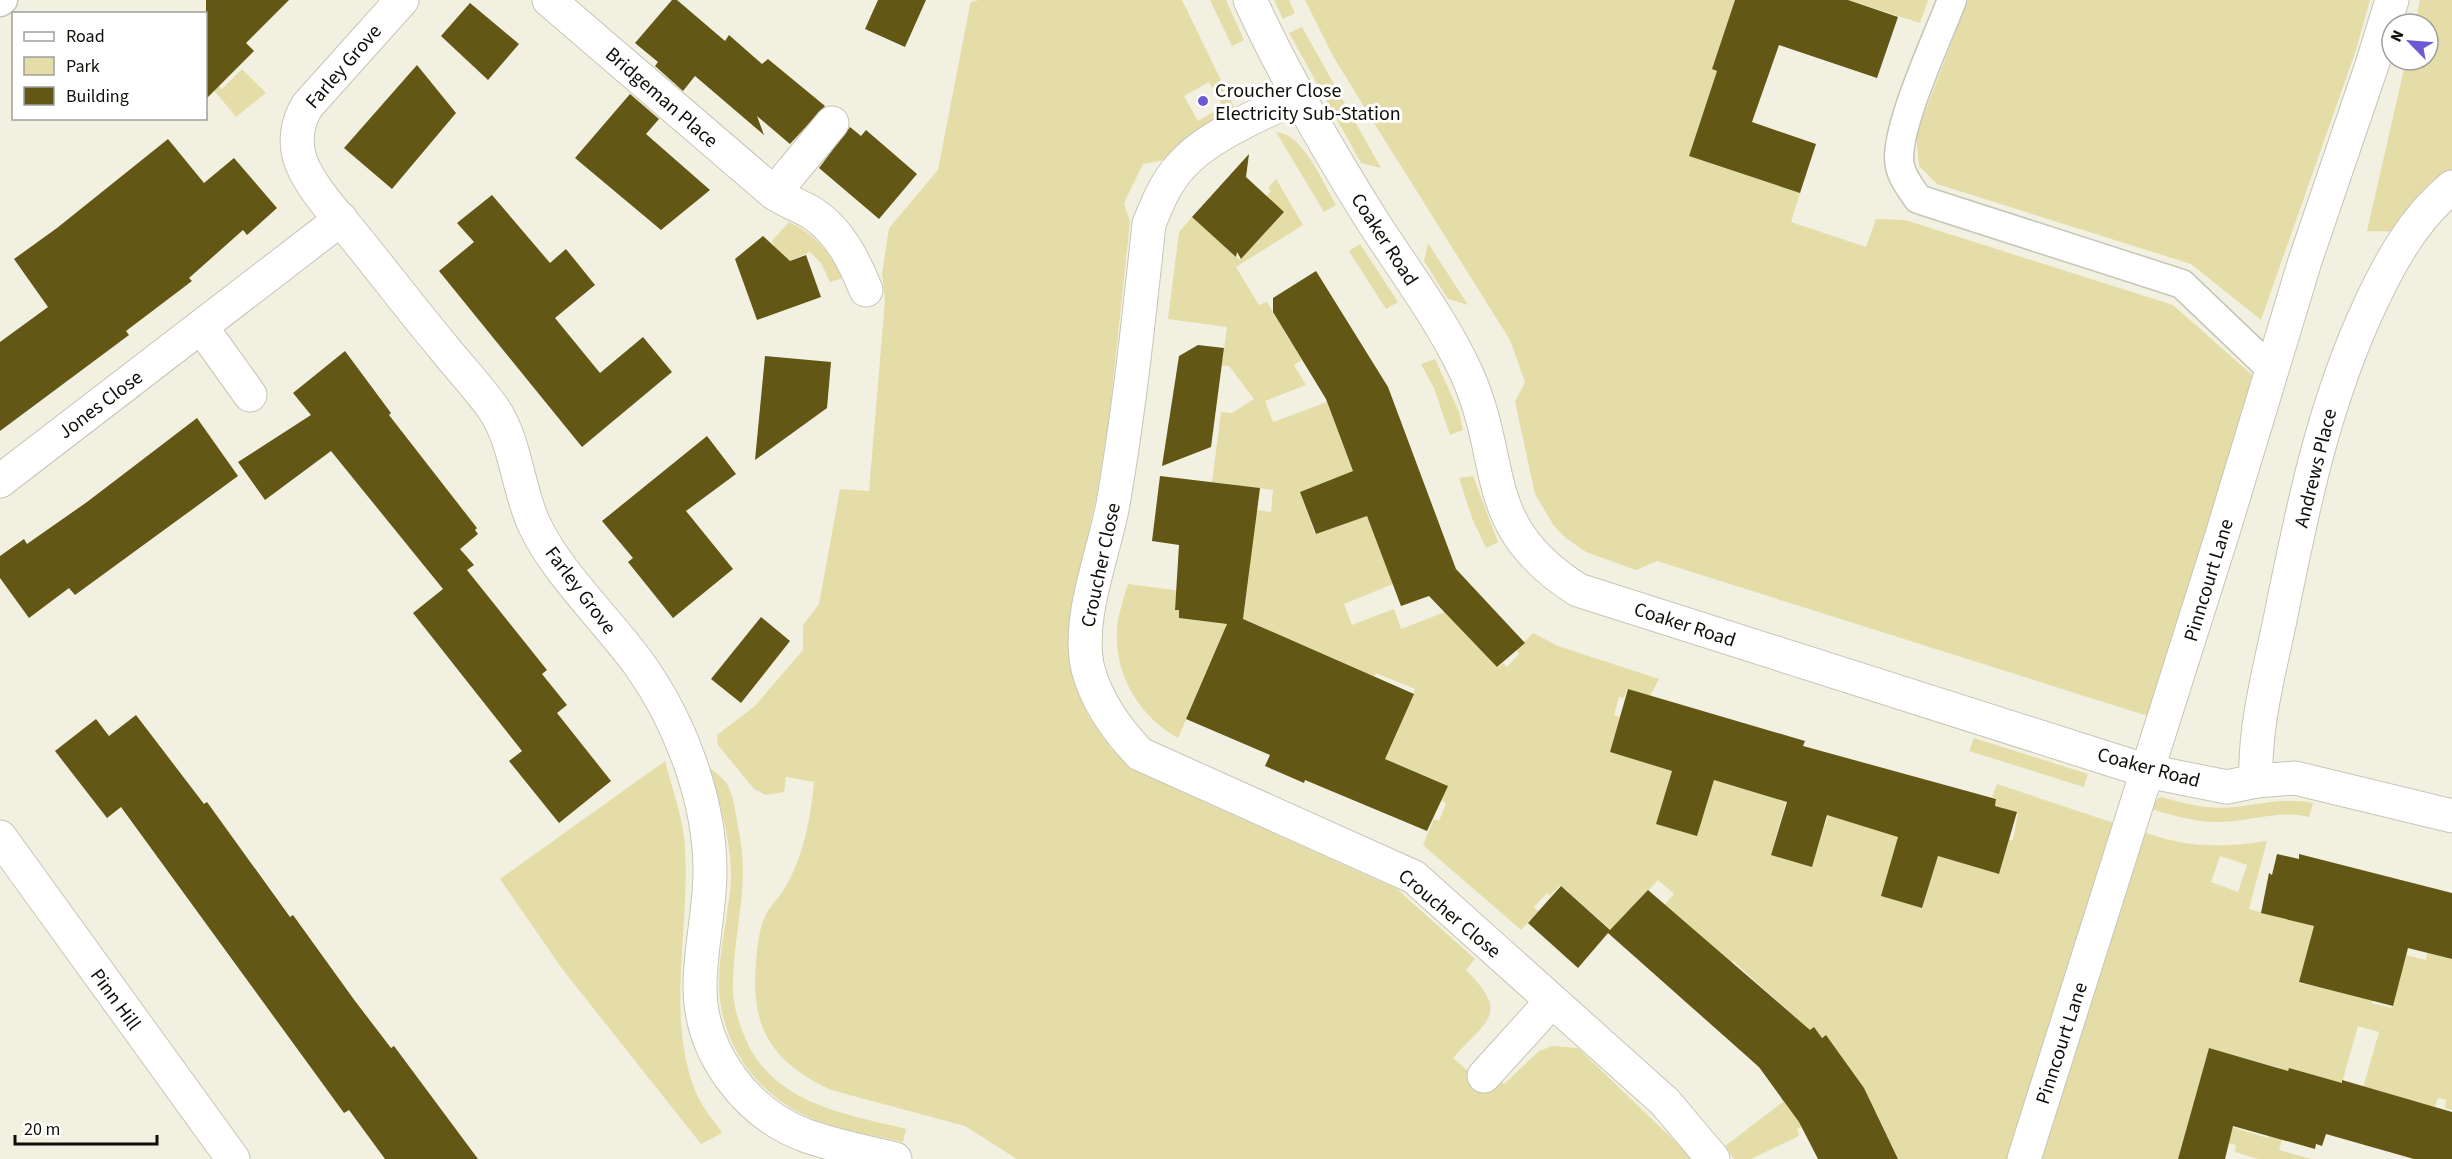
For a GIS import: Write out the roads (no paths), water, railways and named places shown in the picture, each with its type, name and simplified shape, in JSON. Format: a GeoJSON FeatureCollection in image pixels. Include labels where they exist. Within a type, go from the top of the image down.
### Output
{"type":"FeatureCollection","features":[{"type":"Feature","properties":{"kind":"street","name":"Farley Grove"},"geometry":{"type":"LineString","coordinates":[[402,0],[314,94],[301,116],[297,136],[300,160],[307,174],[341,219],[444,349],[471,377],[496,412],[507,438],[534,523],[558,560],[648,679],[684,749],[702,806],[709,851],[709,900],[701,963],[701,1018],[722,1066],[753,1103],[776,1122],[807,1136],[895,1159]]}},
{"type":"Feature","properties":{"kind":"street","name":"Bridgeman Place"},"geometry":{"type":"LineString","coordinates":[[549,0],[774,193],[812,213],[827,226],[848,250],[866,290]]}},
{"type":"Feature","properties":{"kind":"street","name":"Coaker Road"},"geometry":{"type":"LineString","coordinates":[[1250,0],[1298,96],[1344,175],[1442,327],[1466,372],[1479,407],[1496,485],[1507,517],[1536,559],[1555,575],[1578,590],[2147,771],[2227,787],[2256,781],[2295,778],[2452,816]]}},
{"type":"Feature","properties":{"kind":"street","name":"Pinncourt Lane"},"geometry":{"type":"LineString","coordinates":[[2024,1159],[2222,535],[2271,369],[2392,0]]}},
{"type":"Feature","properties":{"kind":"street","name":"Croucher Close"},"geometry":{"type":"LineString","coordinates":[[1298,96],[1234,128],[1182,165],[1159,198],[1149,224],[1113,503],[1090,603],[1085,639],[1088,669],[1111,721],[1140,754],[1414,878],[1665,1102],[1713,1159]]}},
{"type":"Feature","properties":{"kind":"street"},"geometry":{"type":"LineString","coordinates":[[774,193],[832,123]]}},
{"type":"Feature","properties":{"kind":"street","name":"Andrews Place"},"geometry":{"type":"LineString","coordinates":[[2256,781],[2255,758],[2260,717],[2313,463],[2334,393],[2350,349],[2389,264],[2409,234],[2452,187]]}},
{"type":"Feature","properties":{"kind":"street","name":"Jones Close"},"geometry":{"type":"LineString","coordinates":[[0,481],[341,219]]}},
{"type":"Feature","properties":{"kind":"street"},"geometry":{"type":"LineString","coordinates":[[202,328],[250,395]]}},
{"type":"Feature","properties":{"kind":"street","name":"Pinn Hill"},"geometry":{"type":"LineString","coordinates":[[0,837],[233,1159]]}},
{"type":"Feature","properties":{"kind":"street"},"geometry":{"type":"LineString","coordinates":[[1484,1076],[1552,1001]]}},
{"type":"Feature","properties":{"kind":"lane"},"geometry":{"type":"LineString","coordinates":[[1952,0],[1902,134],[1899,160],[1905,180],[1918,200],[2181,285],[2271,369]]}},
{"type":"Feature","properties":{"kind":"place","name":"Croucher Close Electricity Sub-Station"},"geometry":{"type":"Point","coordinates":[1203,101]}}]}
